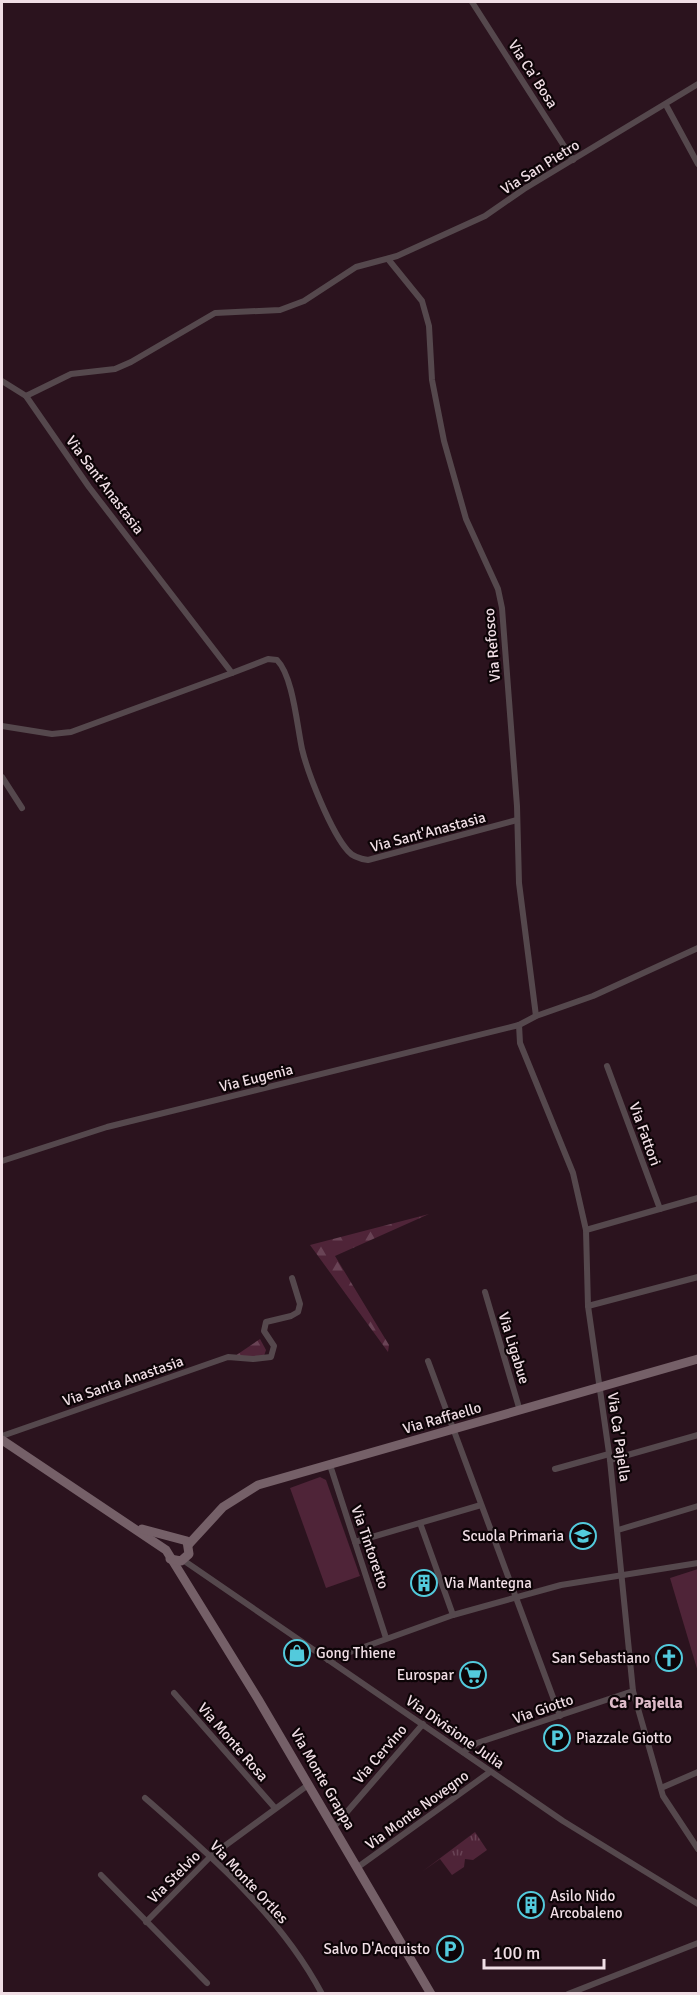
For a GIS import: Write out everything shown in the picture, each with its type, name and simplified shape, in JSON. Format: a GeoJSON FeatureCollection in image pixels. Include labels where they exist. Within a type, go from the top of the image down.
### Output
{"type":"FeatureCollection","features":[{"type":"Feature","properties":{"kind":"main road","name":"Via Raffaello"},"geometry":{"type":"LineString","coordinates":[[189,1544],[223,1507],[258,1485],[699,1359]]}},
{"type":"Feature","properties":{"kind":"main road"},"geometry":{"type":"LineString","coordinates":[[3,1442],[131,1526],[168,1554],[186,1557]]}},
{"type":"Feature","properties":{"kind":"main road"},"geometry":{"type":"LineString","coordinates":[[131,1526],[177,1538],[189,1544]]}},
{"type":"Feature","properties":{"kind":"main road","name":"Via Raffaello"},"geometry":{"type":"LineString","coordinates":[[177,1538],[204,1526]]}},
{"type":"Feature","properties":{"kind":"main road"},"geometry":{"type":"LineString","coordinates":[[168,1554],[168,1542],[177,1538]]}},
{"type":"Feature","properties":{"kind":"main road","name":"Via Monte Grappa"},"geometry":{"type":"LineString","coordinates":[[187,1581],[186,1557],[189,1544]]}},
{"type":"Feature","properties":{"kind":"main road","name":"Via Monte Grappa"},"geometry":{"type":"LineString","coordinates":[[168,1554],[187,1581],[358,1867],[431,1994]]}},
{"type":"Feature","properties":{"kind":"street","name":"Via Ca' Bosa"},"geometry":{"type":"LineString","coordinates":[[472,2],[573,160]]}},
{"type":"Feature","properties":{"kind":"street","name":"Via San Pietro"},"geometry":{"type":"LineString","coordinates":[[388,259],[485,216],[699,84]]}},
{"type":"Feature","properties":{"kind":"street"},"geometry":{"type":"LineString","coordinates":[[666,105],[699,164]]}},
{"type":"Feature","properties":{"kind":"street"},"geometry":{"type":"LineString","coordinates":[[2,381],[26,396],[71,374],[115,369],[215,313],[280,310],[304,301],[356,267],[388,259]]}},
{"type":"Feature","properties":{"kind":"street","name":"Via Refosco"},"geometry":{"type":"LineString","coordinates":[[388,259],[422,301],[429,326],[432,380],[444,441],[466,519],[498,589],[506,640],[519,883],[536,1016]]}},
{"type":"Feature","properties":{"kind":"street","name":"Via Sant'Anastasia"},"geometry":{"type":"LineString","coordinates":[[26,396],[89,487],[232,673]]}},
{"type":"Feature","properties":{"kind":"street","name":"Via Sant'Anastasia"},"geometry":{"type":"LineString","coordinates":[[2,726],[52,734],[71,732],[268,659],[277,660],[282,664],[287,677],[303,752],[326,812],[341,841],[354,856],[368,860],[517,820]]}},
{"type":"Feature","properties":{"kind":"street"},"geometry":{"type":"LineString","coordinates":[[2,777],[22,808]]}},
{"type":"Feature","properties":{"kind":"street"},"geometry":{"type":"LineString","coordinates":[[519,1025],[536,1016],[593,996],[699,948]]}},
{"type":"Feature","properties":{"kind":"street","name":"Via Eugenia"},"geometry":{"type":"LineString","coordinates":[[2,1161],[107,1127],[519,1025]]}},
{"type":"Feature","properties":{"kind":"street","name":"Via Ca' Pajella"},"geometry":{"type":"LineString","coordinates":[[519,1025],[520,1043],[573,1173],[586,1230],[588,1306],[610,1457],[633,1691],[661,1788],[699,1849]]}},
{"type":"Feature","properties":{"kind":"street","name":"Via Fattori"},"geometry":{"type":"LineString","coordinates":[[607,1066],[660,1209]]}},
{"type":"Feature","properties":{"kind":"street"},"geometry":{"type":"LineString","coordinates":[[586,1230],[699,1198]]}},
{"type":"Feature","properties":{"kind":"street"},"geometry":{"type":"LineString","coordinates":[[588,1306],[699,1277]]}},
{"type":"Feature","properties":{"kind":"street","name":"Via Santa Anastasia"},"geometry":{"type":"LineString","coordinates":[[3,1442],[228,1357],[253,1359],[271,1357],[274,1346],[264,1331],[266,1322],[298,1312],[300,1304],[292,1278]]}},
{"type":"Feature","properties":{"kind":"street","name":"Via Ligabue"},"geometry":{"type":"LineString","coordinates":[[484,1292],[520,1411]]}},
{"type":"Feature","properties":{"kind":"street"},"geometry":{"type":"LineString","coordinates":[[428,1360],[560,1716]]}},
{"type":"Feature","properties":{"kind":"street"},"geometry":{"type":"LineString","coordinates":[[555,1469],[699,1435]]}},
{"type":"Feature","properties":{"kind":"street","name":"Via Tintoretto"},"geometry":{"type":"LineString","coordinates":[[330,1465],[386,1638]]}},
{"type":"Feature","properties":{"kind":"street"},"geometry":{"type":"LineString","coordinates":[[355,1542],[481,1505]]}},
{"type":"Feature","properties":{"kind":"street"},"geometry":{"type":"LineString","coordinates":[[618,1530],[699,1506]]}},
{"type":"Feature","properties":{"kind":"street"},"geometry":{"type":"LineString","coordinates":[[420,1523],[453,1615]]}},
{"type":"Feature","properties":{"kind":"street","name":"Via Divisione Julia"},"geometry":{"type":"LineString","coordinates":[[186,1557],[202,1574],[490,1772],[575,1829],[699,1904]]}},
{"type":"Feature","properties":{"kind":"street"},"geometry":{"type":"LineString","coordinates":[[328,1660],[453,1615],[561,1585],[699,1563]]}},
{"type":"Feature","properties":{"kind":"street","name":"Via Giotto"},"geometry":{"type":"LineString","coordinates":[[463,1752],[477,1743],[633,1691]]}},
{"type":"Feature","properties":{"kind":"street","name":"Via Monte Rosa"},"geometry":{"type":"LineString","coordinates":[[174,1693],[275,1808]]}},
{"type":"Feature","properties":{"kind":"street","name":"Via Cervino"},"geometry":{"type":"LineString","coordinates":[[333,1828],[423,1724]]}},
{"type":"Feature","properties":{"kind":"street","name":"Via Monte Novegno"},"geometry":{"type":"LineString","coordinates":[[358,1867],[490,1772]]}},
{"type":"Feature","properties":{"kind":"street"},"geometry":{"type":"LineString","coordinates":[[661,1788],[699,1772]]}},
{"type":"Feature","properties":{"kind":"street","name":"Via Stelvio"},"geometry":{"type":"LineString","coordinates":[[146,1922],[211,1856],[308,1785]]}},
{"type":"Feature","properties":{"kind":"street","name":"Via Monte Ortles"},"geometry":{"type":"LineString","coordinates":[[145,1798],[211,1856],[268,1917],[298,1956],[322,1994]]}},
{"type":"Feature","properties":{"kind":"street"},"geometry":{"type":"LineString","coordinates":[[101,1875],[207,1983]]}},
{"type":"Feature","properties":{"kind":"street"},"geometry":{"type":"LineString","coordinates":[[568,1994],[699,1943]]}},
{"type":"Feature","properties":{"kind":"green space"},"geometry":{"type":"Polygon","coordinates":[[[429,1214],[335,1256],[389,1345],[388,1352],[310,1245],[429,1214]]]}},
{"type":"Feature","properties":{"kind":"green space"},"geometry":{"type":"Polygon","coordinates":[[[260,1339],[266,1350],[264,1356],[235,1356],[260,1339]]]}},
{"type":"Feature","properties":{"kind":"green space"},"geometry":{"type":"Polygon","coordinates":[[[320,1477],[326,1480],[360,1576],[326,1588],[290,1488],[320,1477]]]}},
{"type":"Feature","properties":{"kind":"green space"},"geometry":{"type":"Polygon","coordinates":[[[698,1569],[698,1672],[670,1578],[698,1569]]]}},
{"type":"Feature","properties":{"kind":"green space"},"geometry":{"type":"Polygon","coordinates":[[[475,1832],[487,1850],[473,1860],[465,1859],[464,1867],[452,1875],[440,1859],[423,1871],[475,1832]]]}},
{"type":"Feature","properties":{"kind":"place","name":"Scuola Primaria"},"geometry":{"type":"Point","coordinates":[583,1536]}},
{"type":"Feature","properties":{"kind":"place","name":"Via Mantegna"},"geometry":{"type":"Point","coordinates":[424,1583]}},
{"type":"Feature","properties":{"kind":"place","name":"Gong Thiene"},"geometry":{"type":"Point","coordinates":[297,1653]}},
{"type":"Feature","properties":{"kind":"place","name":"San Sebastiano"},"geometry":{"type":"Point","coordinates":[669,1658]}},
{"type":"Feature","properties":{"kind":"place","name":"Eurospar"},"geometry":{"type":"Point","coordinates":[473,1675]}},
{"type":"Feature","properties":{"kind":"place","name":"Piazzale Giotto"},"geometry":{"type":"Point","coordinates":[557,1738]}},
{"type":"Feature","properties":{"kind":"place","name":"Asilo Nido Arcobaleno"},"geometry":{"type":"Point","coordinates":[531,1905]}},
{"type":"Feature","properties":{"kind":"place","name":"Salvo D'Acquisto"},"geometry":{"type":"Point","coordinates":[450,1949]}},
{"type":"Feature","properties":{"kind":"district","name":"Ca' Pajella"},"geometry":{"type":"Point","coordinates":[646,1702]}}]}
